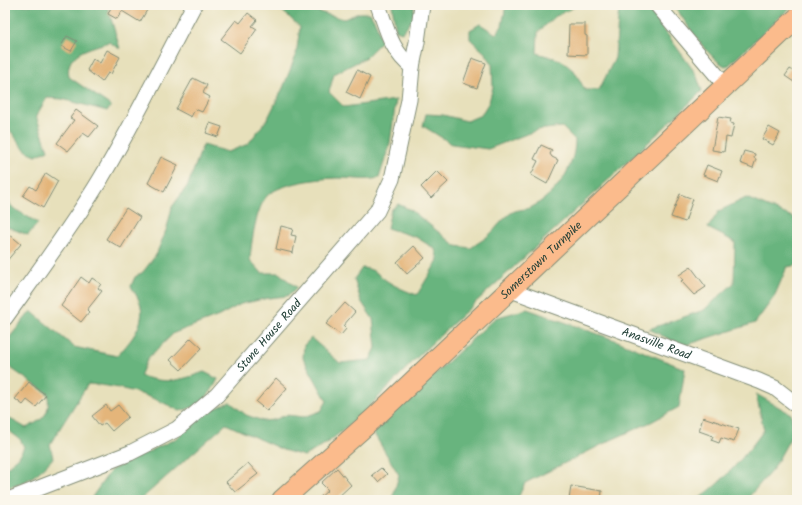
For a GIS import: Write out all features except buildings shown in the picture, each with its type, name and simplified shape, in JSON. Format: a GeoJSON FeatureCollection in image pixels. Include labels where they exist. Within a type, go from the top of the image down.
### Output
{"type":"FeatureCollection","features":[{"type":"Feature","properties":{"kind":"main road","name":"Somerstown Turnpike"},"geometry":{"type":"LineString","coordinates":[[282,500],[373,419],[511,290],[797,18]]}},
{"type":"Feature","properties":{"kind":"street"},"geometry":{"type":"LineString","coordinates":[[5,318],[69,229],[100,181],[120,147],[194,5]]}},
{"type":"Feature","properties":{"kind":"street"},"geometry":{"type":"LineString","coordinates":[[378,5],[392,45],[401,59],[412,66]]}},
{"type":"Feature","properties":{"kind":"street","name":"Stone House Road"},"geometry":{"type":"LineString","coordinates":[[8,500],[96,467],[177,430],[217,395],[377,211],[392,179],[409,100],[412,66],[422,5]]}},
{"type":"Feature","properties":{"kind":"street"},"geometry":{"type":"LineString","coordinates":[[657,5],[716,77],[725,85]]}},
{"type":"Feature","properties":{"kind":"street","name":"Anasville Road"},"geometry":{"type":"LineString","coordinates":[[511,290],[759,381],[775,388],[797,405]]}},
{"type":"Feature","properties":{"kind":"green space"},"geometry":{"type":"Polygon","coordinates":[[[5,5],[107,5],[120,49],[109,42],[80,52],[71,62],[69,77],[111,106],[107,111],[62,99],[47,98],[36,116],[48,150],[36,156],[25,149],[5,126],[5,5]]]}},
{"type":"Feature","properties":{"kind":"green space"},"geometry":{"type":"Polygon","coordinates":[[[294,5],[344,19],[359,13],[370,13],[376,23],[381,42],[365,58],[334,74],[329,92],[344,107],[396,100],[390,143],[379,178],[331,178],[291,184],[274,191],[264,200],[257,216],[250,260],[262,273],[279,273],[297,288],[287,296],[268,298],[241,304],[219,316],[174,333],[148,358],[140,376],[165,381],[187,378],[204,372],[218,379],[211,391],[203,400],[193,407],[180,411],[158,400],[136,392],[88,384],[50,444],[53,458],[32,478],[5,488],[5,469],[19,457],[24,447],[20,439],[5,428],[5,416],[26,428],[41,419],[47,412],[48,394],[5,364],[5,343],[31,311],[74,347],[117,356],[126,346],[135,334],[141,320],[142,313],[141,306],[131,286],[135,277],[143,272],[156,255],[167,228],[172,207],[188,185],[203,145],[228,152],[248,144],[268,118],[283,88],[296,55],[300,27],[278,7],[294,5]]]}},
{"type":"Feature","properties":{"kind":"green space"},"geometry":{"type":"Polygon","coordinates":[[[392,5],[414,5],[414,18],[402,32],[396,30],[392,5]]]}},
{"type":"Feature","properties":{"kind":"green space"},"geometry":{"type":"Polygon","coordinates":[[[506,5],[578,5],[556,16],[538,32],[537,53],[561,60],[575,72],[585,90],[599,90],[615,58],[619,7],[621,5],[646,5],[696,74],[702,91],[416,358],[355,420],[322,446],[304,456],[283,450],[226,424],[140,500],[90,500],[111,470],[177,438],[203,414],[230,402],[246,415],[263,421],[274,420],[286,415],[304,417],[321,411],[327,401],[303,358],[304,345],[311,338],[340,363],[370,360],[376,348],[373,319],[361,301],[354,279],[362,268],[373,271],[394,285],[417,295],[438,260],[435,249],[416,237],[387,228],[391,210],[398,204],[411,210],[456,246],[471,248],[487,237],[511,213],[532,207],[549,195],[557,187],[568,170],[572,160],[575,140],[562,127],[537,130],[488,149],[452,144],[423,126],[426,114],[443,115],[467,121],[481,115],[489,102],[493,87],[492,63],[485,53],[470,39],[470,30],[480,24],[496,34],[502,26],[506,5]]]}},
{"type":"Feature","properties":{"kind":"green space"},"geometry":{"type":"Polygon","coordinates":[[[674,5],[793,5],[729,65],[725,66],[704,47],[674,5]]]}},
{"type":"Feature","properties":{"kind":"green space"},"geometry":{"type":"Polygon","coordinates":[[[5,197],[13,208],[38,223],[28,235],[5,226],[5,197]]]}},
{"type":"Feature","properties":{"kind":"green space"},"geometry":{"type":"Polygon","coordinates":[[[746,198],[797,219],[797,265],[787,267],[774,297],[755,323],[683,346],[649,329],[704,310],[734,283],[735,242],[708,228],[719,211],[746,198]]]}},
{"type":"Feature","properties":{"kind":"green space"},"geometry":{"type":"Polygon","coordinates":[[[527,309],[615,340],[685,369],[679,407],[525,483],[517,500],[392,500],[399,475],[373,432],[495,318],[527,309]]]}},
{"type":"Feature","properties":{"kind":"green space"},"geometry":{"type":"Polygon","coordinates":[[[756,394],[791,414],[794,431],[773,469],[746,500],[697,500],[716,485],[733,468],[764,430],[756,394]]]}}]}
